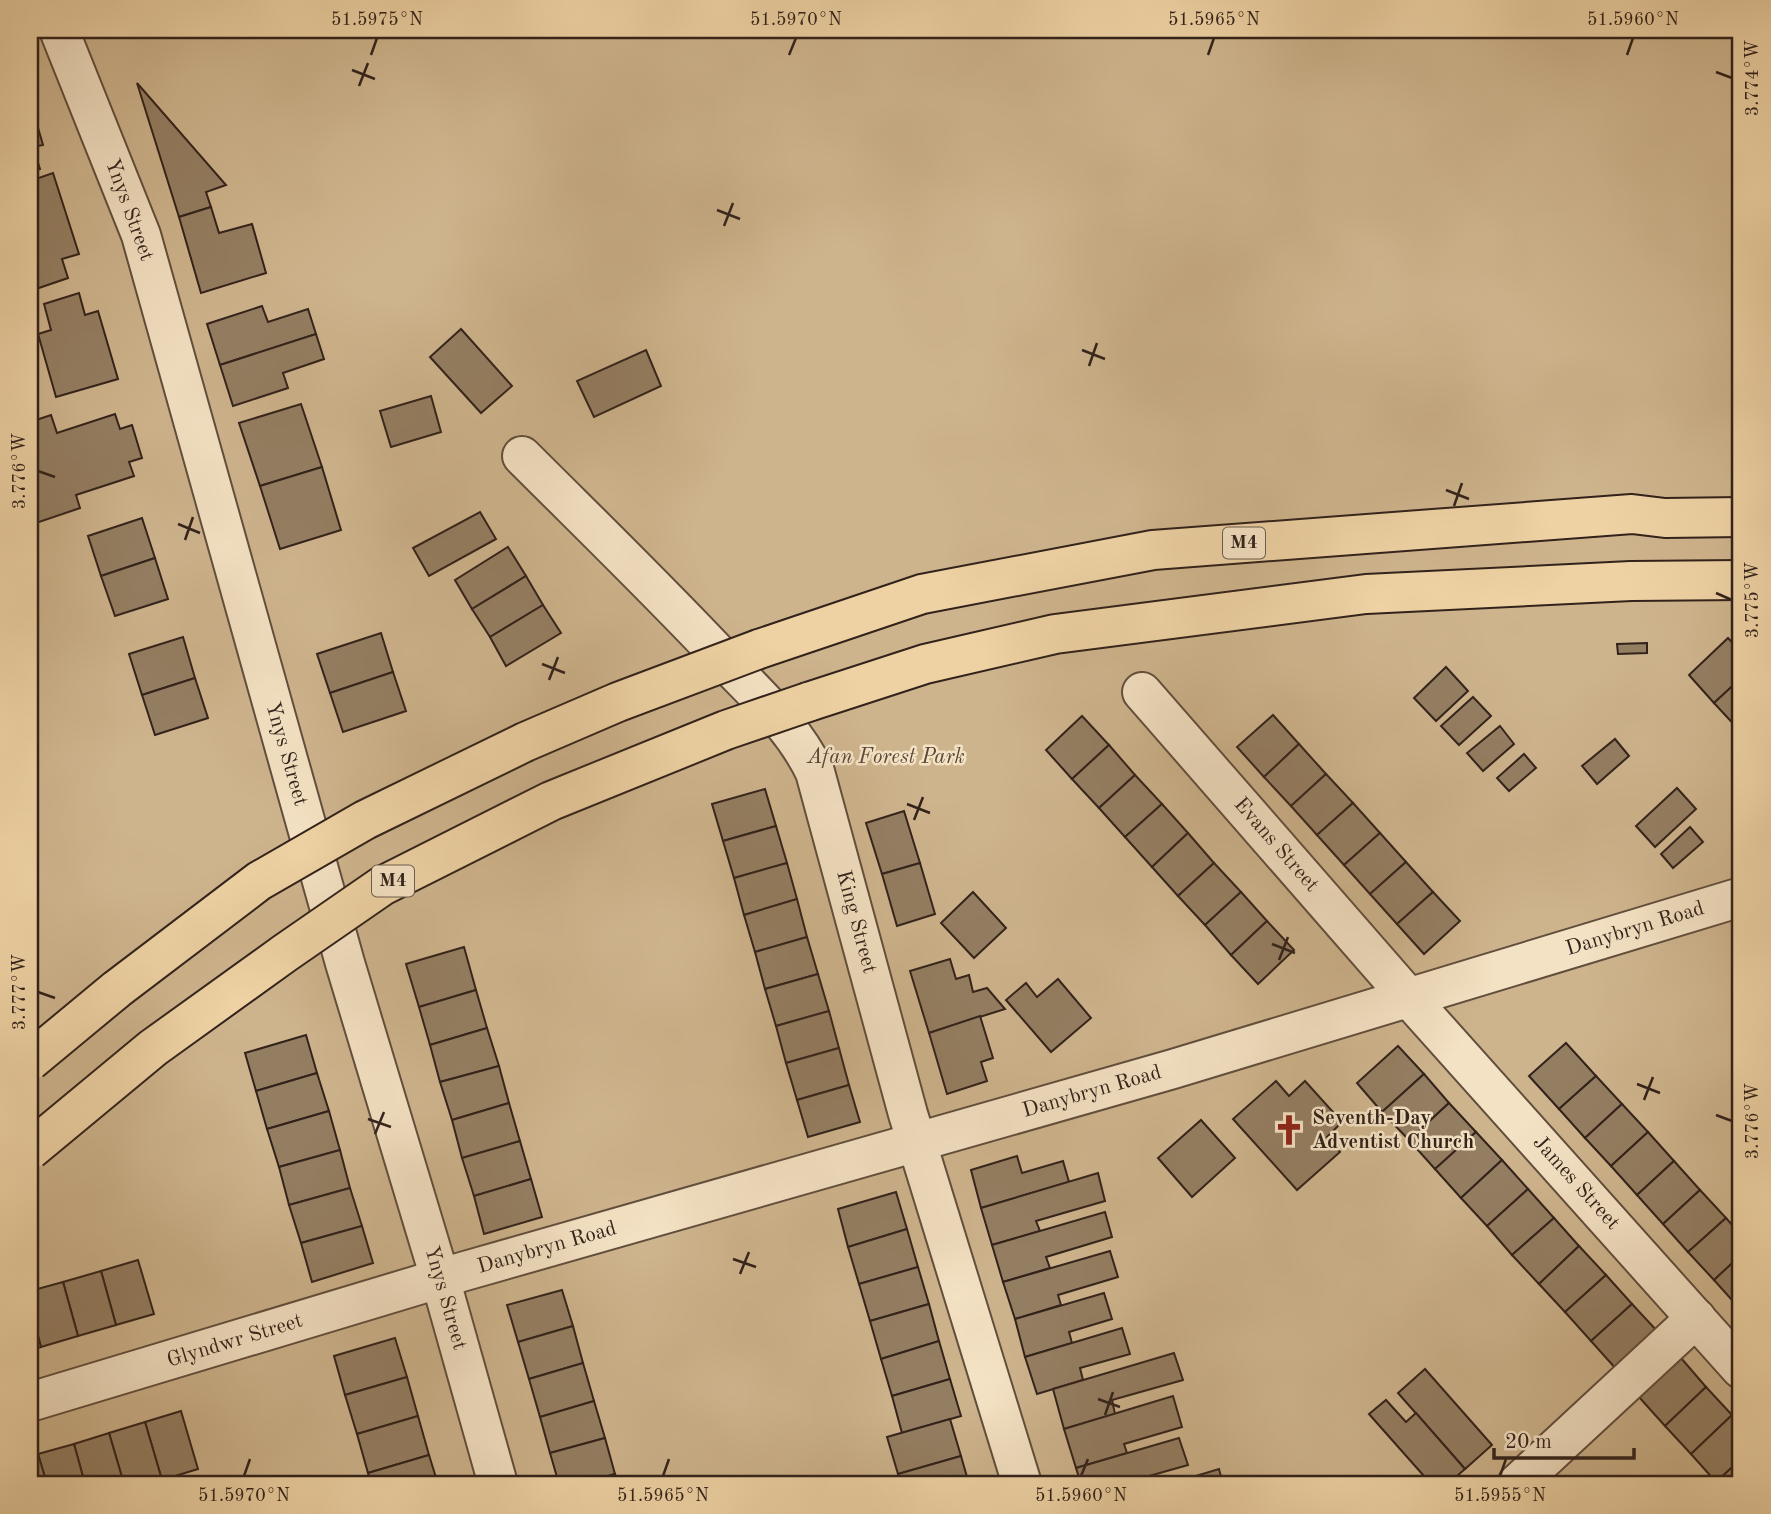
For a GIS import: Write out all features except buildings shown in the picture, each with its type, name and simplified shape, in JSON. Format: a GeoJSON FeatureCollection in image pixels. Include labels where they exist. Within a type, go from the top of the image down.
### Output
{"type":"FeatureCollection","features":[{"type":"Feature","properties":{"kind":"highway","name":"M4"},"geometry":{"type":"LineString","coordinates":[[30,1061],[117,989],[259,881],[365,820],[618,702],[759,649],[922,594],[1153,550],[1632,514],[1665,518],[1741,517]]}},
{"type":"Feature","properties":{"kind":"highway","name":"M4"},"geometry":{"type":"LineString","coordinates":[[30,1150],[153,1048],[382,886],[551,801],[715,734],[808,702],[925,664],[1055,634],[1366,594],[1631,581],[1741,580]]}},
{"type":"Feature","properties":{"kind":"street","name":"Ynys Street"},"geometry":{"type":"LineString","coordinates":[[59,30],[141,235],[342,950],[498,1484]]}},
{"type":"Feature","properties":{"kind":"street","name":"King Street"},"geometry":{"type":"LineString","coordinates":[[522,456],[701,636],[803,747],[815,772],[917,1141],[1022,1484]]}},
{"type":"Feature","properties":{"kind":"street","name":"Evans Street"},"geometry":{"type":"LineString","coordinates":[[1142,692],[1409,998]]}},
{"type":"Feature","properties":{"kind":"street","name":"Danybryn Road"},"geometry":{"type":"LineString","coordinates":[[440,1278],[1173,1069],[1741,897]]}},
{"type":"Feature","properties":{"kind":"street","name":"James Street"},"geometry":{"type":"LineString","coordinates":[[1409,998],[1741,1369]]}},
{"type":"Feature","properties":{"kind":"street","name":"Glyndwr Street"},"geometry":{"type":"LineString","coordinates":[[30,1402],[440,1278]]}},
{"type":"Feature","properties":{"kind":"street"},"geometry":{"type":"LineString","coordinates":[[1517,1484],[1696,1318]]}},
{"type":"Feature","properties":{"kind":"green space","name":"Afan Forest Park"},"geometry":{"type":"Polygon","coordinates":[[[30,30],[1741,30],[1741,1484],[30,1484],[30,30]]]}},
{"type":"Feature","properties":{"kind":"place","name":"Seventh-Day Adventist Church"},"geometry":{"type":"Point","coordinates":[1289,1130]}}]}
